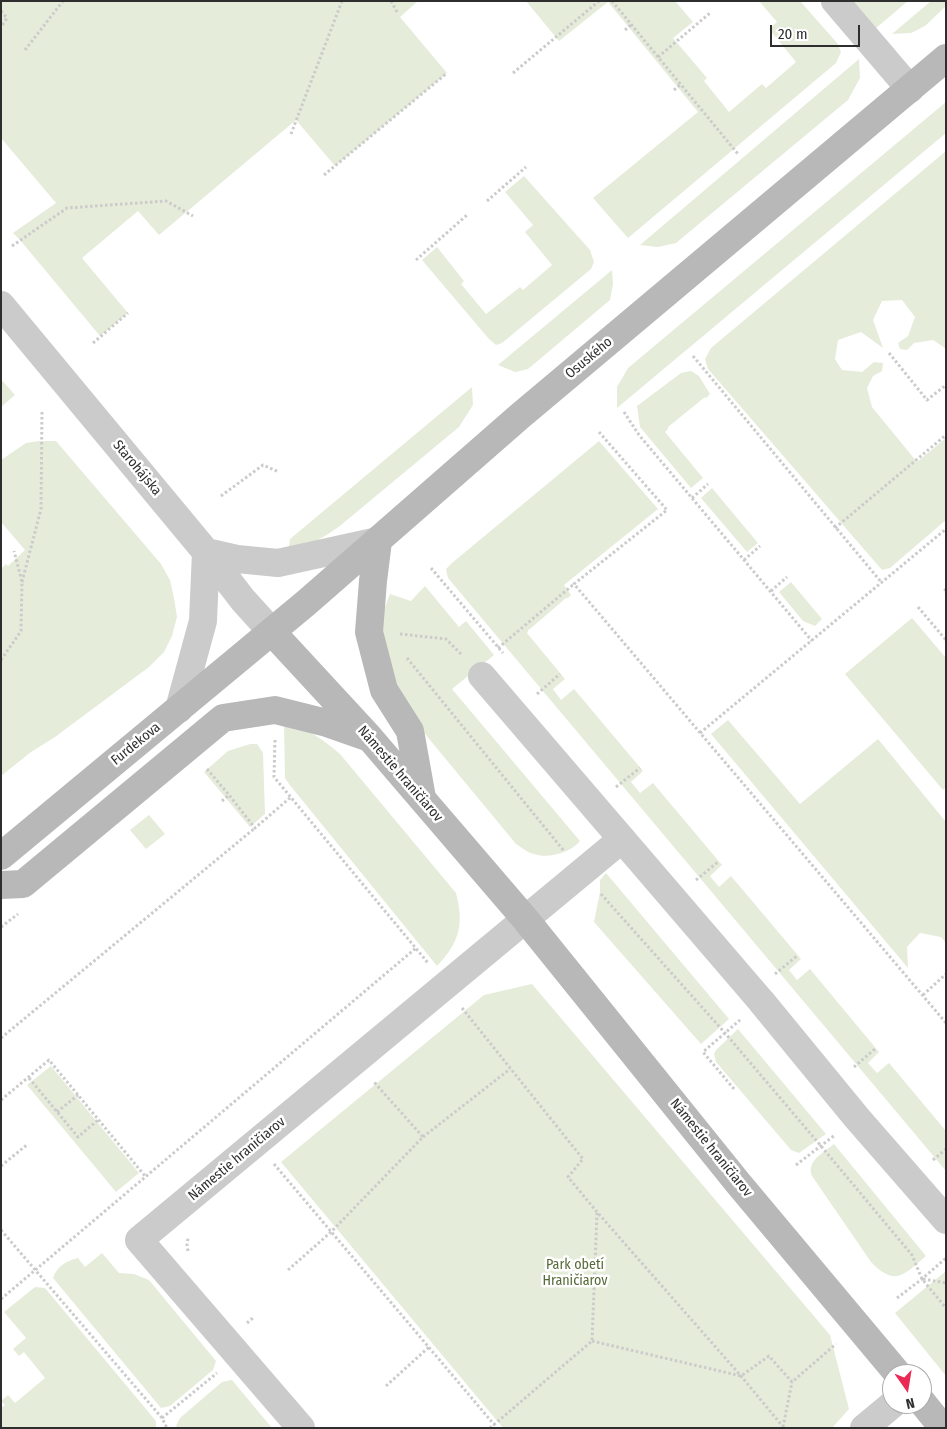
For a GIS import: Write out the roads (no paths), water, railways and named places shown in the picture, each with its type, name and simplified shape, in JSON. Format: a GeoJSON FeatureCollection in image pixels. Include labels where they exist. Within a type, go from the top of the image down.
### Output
{"type":"FeatureCollection","features":[{"type":"Feature","properties":{"kind":"street"},"geometry":{"type":"LineString","coordinates":[[835,1],[910,89]]}},
{"type":"Feature","properties":{"kind":"street","name":"Osuského"},"geometry":{"type":"LineString","coordinates":[[272,632],[527,410],[946,58]]}},
{"type":"Feature","properties":{"kind":"street","name":"Starohájska"},"geometry":{"type":"LineString","coordinates":[[1,305],[206,552],[243,600],[272,632]]}},
{"type":"Feature","properties":{"kind":"street"},"geometry":{"type":"LineString","coordinates":[[179,709],[203,621],[206,552],[237,559],[278,563],[378,541],[369,632],[384,690],[410,731],[422,800]]}},
{"type":"Feature","properties":{"kind":"street","name":"Furdekova"},"geometry":{"type":"LineString","coordinates":[[1,856],[272,632]]}},
{"type":"Feature","properties":{"kind":"street","name":"Námestie hraničiarov"},"geometry":{"type":"LineString","coordinates":[[272,632],[369,737],[526,920],[738,1183],[890,1364]]}},
{"type":"Feature","properties":{"kind":"street"},"geometry":{"type":"LineString","coordinates":[[482,676],[761,1001],[857,1118],[946,1220]]}},
{"type":"Feature","properties":{"kind":"street"},"geometry":{"type":"LineString","coordinates":[[1,884],[23,884],[223,718],[275,710],[327,723],[369,737]]}},
{"type":"Feature","properties":{"kind":"street","name":"Námestie hraničiarov"},"geometry":{"type":"LineString","coordinates":[[301,1428],[139,1240],[622,839]]}},
{"type":"Feature","properties":{"kind":"street"},"geometry":{"type":"LineString","coordinates":[[864,1428],[882,1413]]}},
{"type":"Feature","properties":{"kind":"street"},"geometry":{"type":"LineString","coordinates":[[932,1414],[943,1428]]}},
{"type":"Feature","properties":{"kind":"park label","name":"Park obetí Hraničiarov"},"geometry":{"type":"Point","coordinates":[575,1274]}}]}
